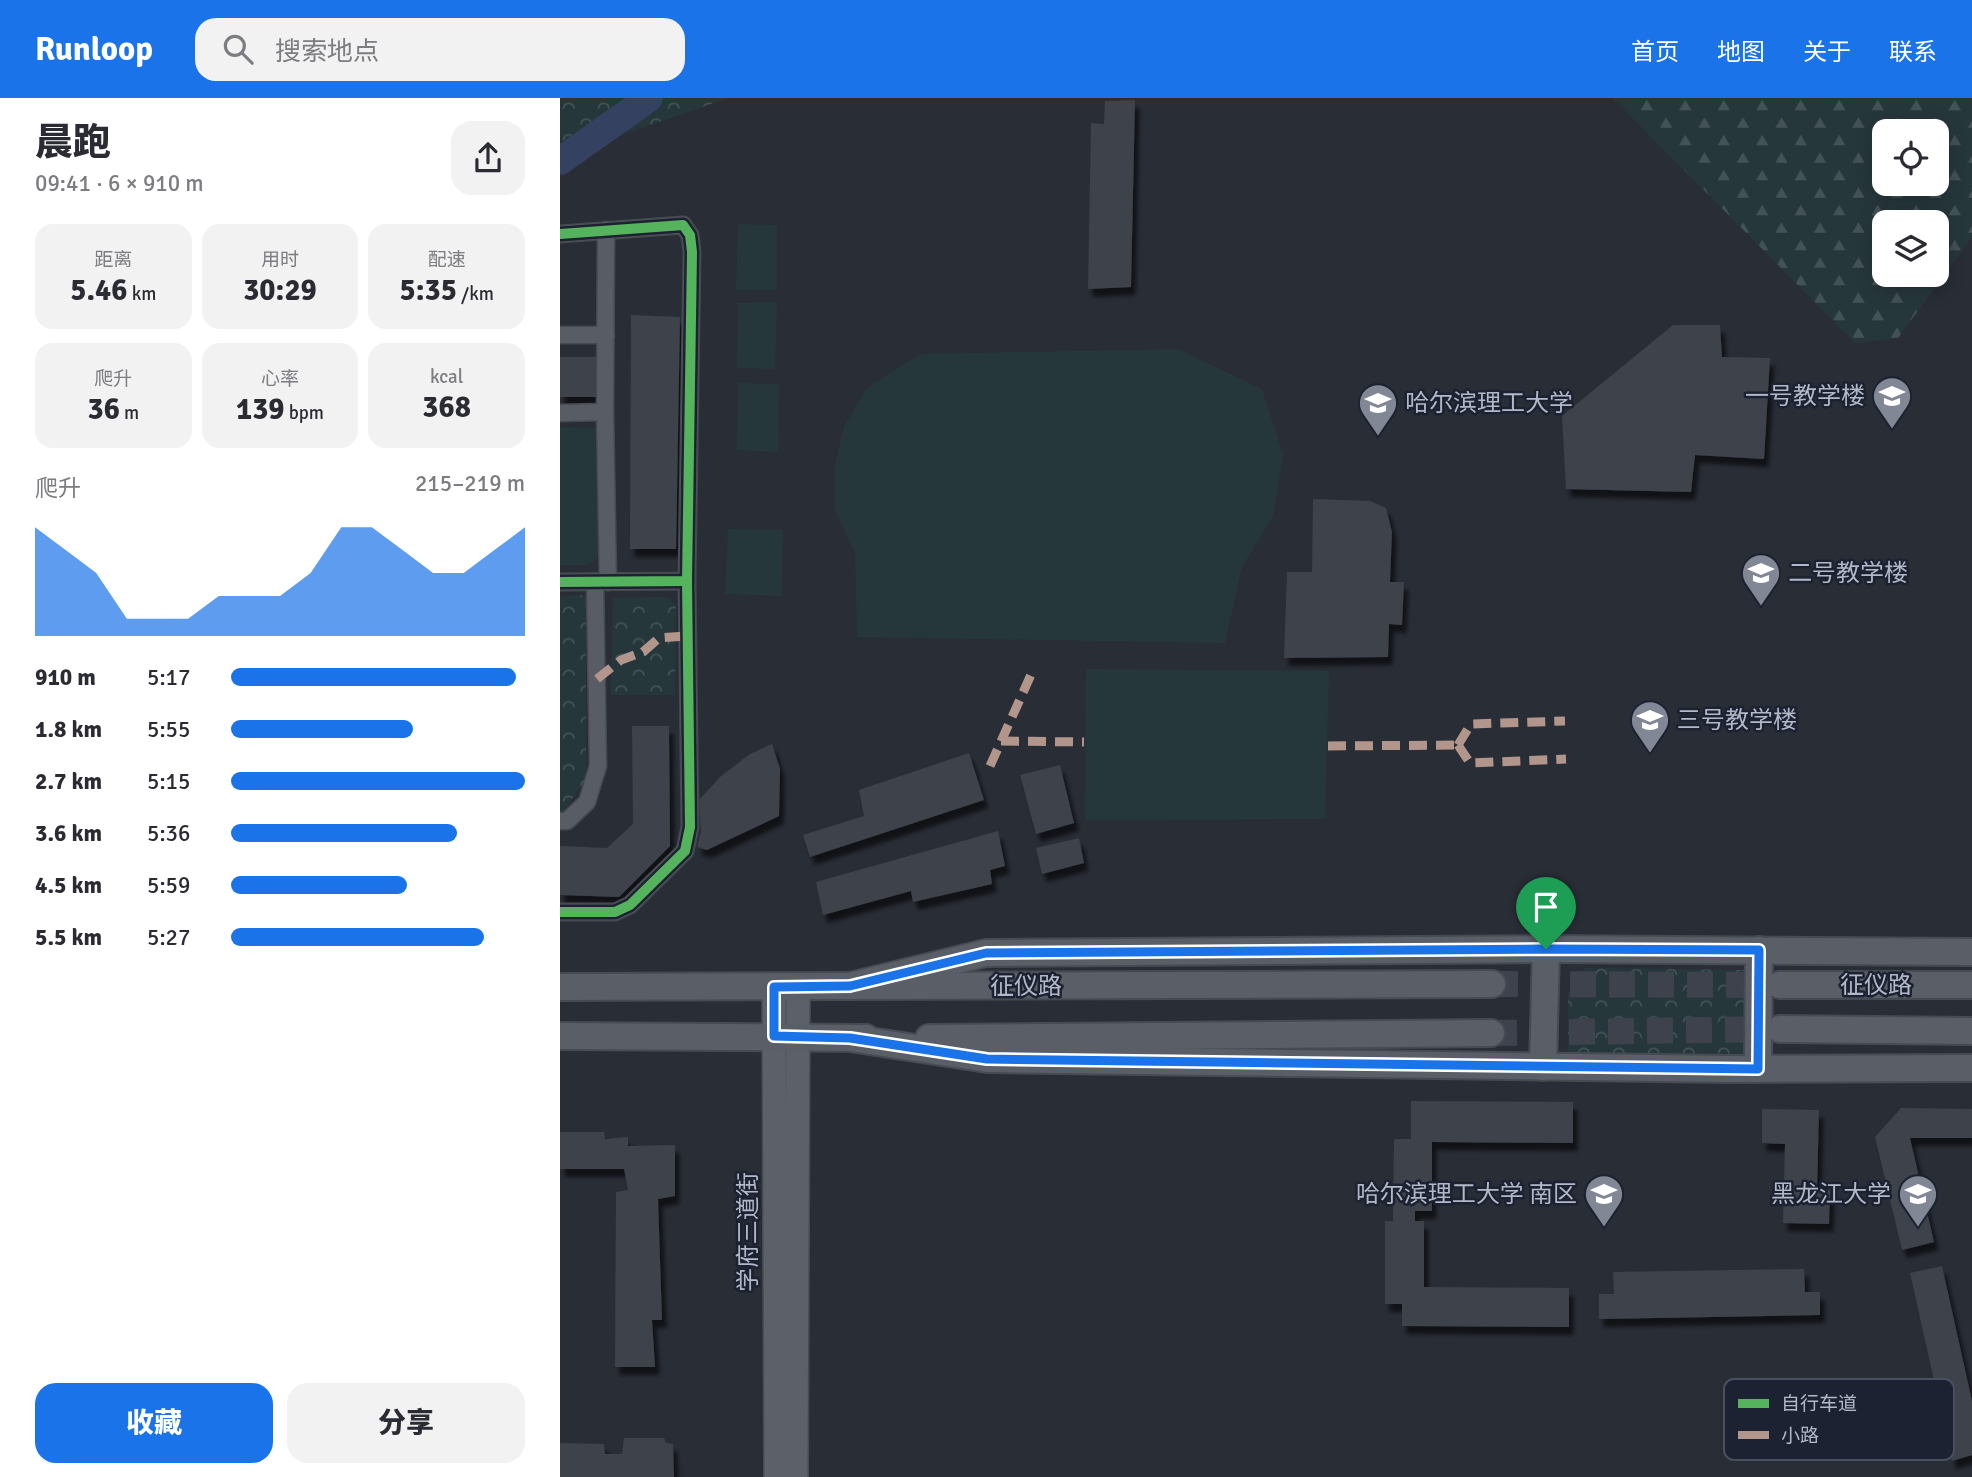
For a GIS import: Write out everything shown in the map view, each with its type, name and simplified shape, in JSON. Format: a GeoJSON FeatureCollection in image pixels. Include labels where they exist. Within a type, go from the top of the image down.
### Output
{"type":"FeatureCollection","features":[{"type":"Feature","properties":{"kind":"main road"},"geometry":{"type":"LineString","coordinates":[[1543,1067],[1546,949]]}},
{"type":"Feature","properties":{"kind":"main road"},"geometry":{"type":"LineString","coordinates":[[850,986],[986,953],[1546,949],[1972,952]]}},
{"type":"Feature","properties":{"kind":"main road"},"geometry":{"type":"LineString","coordinates":[[1758,1069],[1759,950]]}},
{"type":"Feature","properties":{"kind":"main road","name":"征仪路"},"geometry":{"type":"LineString","coordinates":[[560,988],[1492,984]]}},
{"type":"Feature","properties":{"kind":"main road","name":"征仪路"},"geometry":{"type":"LineString","coordinates":[[1780,985],[1972,985]]}},
{"type":"Feature","properties":{"kind":"main road","name":"学府三道街"},"geometry":{"type":"LineString","coordinates":[[776,1477],[786,987]]}},
{"type":"Feature","properties":{"kind":"main road"},"geometry":{"type":"LineString","coordinates":[[1780,1029],[1972,1031]]}},
{"type":"Feature","properties":{"kind":"main road"},"geometry":{"type":"LineString","coordinates":[[560,1035],[850,1038],[1491,1033]]}},
{"type":"Feature","properties":{"kind":"main road","name":"学府三道街"},"geometry":{"type":"LineString","coordinates":[[785,1036],[796,1477]]}},
{"type":"Feature","properties":{"kind":"main road"},"geometry":{"type":"LineString","coordinates":[[850,1038],[987,1059],[1758,1069],[1972,1068]]}},
{"type":"Feature","properties":{"kind":"street"},"geometry":{"type":"LineString","coordinates":[[560,234],[683,225],[690,235],[692,252],[687,581],[690,827],[685,850],[631,905],[615,912],[560,912]]}},
{"type":"Feature","properties":{"kind":"street"},"geometry":{"type":"LineString","coordinates":[[560,821],[567,821],[587,802],[597,766],[606,412],[606,230]]}},
{"type":"Feature","properties":{"kind":"street"},"geometry":{"type":"LineString","coordinates":[[560,335],[606,335]]}},
{"type":"Feature","properties":{"kind":"street"},"geometry":{"type":"LineString","coordinates":[[560,413],[606,412]]}},
{"type":"Feature","properties":{"kind":"street"},"geometry":{"type":"LineString","coordinates":[[560,582],[687,581]]}},
{"type":"Feature","properties":{"kind":"green space"},"geometry":{"type":"Polygon","coordinates":[[[560,98],[729,98],[560,156],[560,98]]]}},
{"type":"Feature","properties":{"kind":"green space"},"geometry":{"type":"Polygon","coordinates":[[[1613,98],[1972,98],[1972,237],[1949,268],[1949,210],[1872,210],[1872,287],[1935,287],[1898,338],[1855,343],[1613,98]]]}},
{"type":"Feature","properties":{"kind":"green space"},"geometry":{"type":"Polygon","coordinates":[[[738,224],[777,225],[777,290],[736,290],[738,224]]]}},
{"type":"Feature","properties":{"kind":"green space"},"geometry":{"type":"Polygon","coordinates":[[[777,302],[775,369],[737,368],[738,303],[777,302]]]}},
{"type":"Feature","properties":{"kind":"green space"},"geometry":{"type":"Polygon","coordinates":[[[1178,349],[1262,389],[1283,455],[1273,516],[1242,567],[1225,643],[857,637],[855,552],[835,510],[835,465],[844,426],[868,387],[921,354],[1178,349]]]}},
{"type":"Feature","properties":{"kind":"green space"},"geometry":{"type":"Polygon","coordinates":[[[738,383],[779,384],[778,452],[737,450],[738,383]]]}},
{"type":"Feature","properties":{"kind":"green space"},"geometry":{"type":"Polygon","coordinates":[[[560,427],[599,428],[600,552],[598,559],[587,565],[560,565],[560,427]]]}},
{"type":"Feature","properties":{"kind":"green space"},"geometry":{"type":"Polygon","coordinates":[[[728,529],[783,530],[782,596],[725,594],[728,529]]]}},
{"type":"Feature","properties":{"kind":"green space"},"geometry":{"type":"Polygon","coordinates":[[[586,595],[586,779],[563,812],[560,812],[560,596],[586,595]]]}},
{"type":"Feature","properties":{"kind":"green space"},"geometry":{"type":"Polygon","coordinates":[[[667,597],[676,606],[675,695],[611,695],[613,598],[667,597]]]}},
{"type":"Feature","properties":{"kind":"green space"},"geometry":{"type":"Polygon","coordinates":[[[1086,669],[1329,671],[1325,819],[1085,820],[1086,669]]]}},
{"type":"Feature","properties":{"kind":"green space"},"geometry":{"type":"Polygon","coordinates":[[[1585,968],[1750,970],[1748,1059],[1568,1057],[1568,993],[1585,968]]]}},
{"type":"Feature","properties":{"kind":"building"},"geometry":{"type":"Polygon","coordinates":[[[1135,100],[1131,287],[1088,289],[1091,123],[1104,124],[1105,101],[1135,100]]]}},
{"type":"Feature","properties":{"kind":"building"},"geometry":{"type":"Polygon","coordinates":[[[631,315],[680,317],[676,549],[630,549],[631,315]]]}},
{"type":"Feature","properties":{"kind":"building"},"geometry":{"type":"Polygon","coordinates":[[[1673,325],[1720,325],[1722,357],[1770,358],[1764,459],[1695,455],[1691,492],[1566,489],[1562,416],[1673,325]]]}},
{"type":"Feature","properties":{"kind":"building"},"geometry":{"type":"Polygon","coordinates":[[[560,357],[598,357],[597,397],[560,397],[560,357]]]}},
{"type":"Feature","properties":{"kind":"building"},"geometry":{"type":"Polygon","coordinates":[[[1313,499],[1370,501],[1386,508],[1392,532],[1390,582],[1404,582],[1402,625],[1389,624],[1388,657],[1284,658],[1287,572],[1312,572],[1313,499]]]}},
{"type":"Feature","properties":{"kind":"building"},"geometry":{"type":"Polygon","coordinates":[[[632,726],[669,726],[670,846],[619,897],[560,895],[560,846],[607,848],[633,824],[632,726]]]}},
{"type":"Feature","properties":{"kind":"building"},"geometry":{"type":"Polygon","coordinates":[[[772,744],[780,769],[779,816],[707,850],[697,847],[701,832],[699,800],[720,777],[750,754],[772,744]]]}},
{"type":"Feature","properties":{"kind":"building"},"geometry":{"type":"Polygon","coordinates":[[[969,753],[984,800],[810,857],[803,835],[864,816],[859,790],[969,753]]]}},
{"type":"Feature","properties":{"kind":"building"},"geometry":{"type":"Polygon","coordinates":[[[1060,765],[1074,823],[1036,834],[1020,775],[1060,765]]]}},
{"type":"Feature","properties":{"kind":"building"},"geometry":{"type":"Polygon","coordinates":[[[998,831],[1005,866],[990,870],[992,884],[913,902],[911,891],[823,915],[816,882],[998,831]]]}},
{"type":"Feature","properties":{"kind":"building"},"geometry":{"type":"Polygon","coordinates":[[[1079,838],[1084,863],[1042,874],[1036,848],[1079,838]]]}},
{"type":"Feature","properties":{"kind":"building"},"geometry":{"type":"Polygon","coordinates":[[[1411,1101],[1573,1102],[1573,1143],[1432,1142],[1432,1211],[1415,1211],[1415,1221],[1424,1221],[1424,1287],[1569,1288],[1569,1327],[1402,1326],[1402,1304],[1385,1304],[1385,1221],[1393,1221],[1394,1139],[1411,1139],[1411,1101]]]}},
{"type":"Feature","properties":{"kind":"building"},"geometry":{"type":"Polygon","coordinates":[[[1901,1108],[1972,1109],[1972,1138],[1910,1138],[1934,1242],[1902,1250],[1875,1137],[1901,1108]]]}},
{"type":"Feature","properties":{"kind":"building"},"geometry":{"type":"Polygon","coordinates":[[[1762,1109],[1819,1110],[1817,1190],[1830,1190],[1829,1224],[1783,1223],[1785,1144],[1762,1143],[1762,1109]]]}},
{"type":"Feature","properties":{"kind":"building"},"geometry":{"type":"Polygon","coordinates":[[[560,1132],[604,1132],[605,1139],[628,1137],[628,1146],[675,1145],[675,1196],[658,1199],[662,1320],[652,1320],[655,1367],[615,1367],[616,1192],[628,1190],[624,1169],[560,1169],[560,1132]]]}},
{"type":"Feature","properties":{"kind":"building"},"geometry":{"type":"Polygon","coordinates":[[[1942,1266],[1972,1401],[1972,1455],[1952,1461],[1954,1379],[1934,1379],[1910,1273],[1942,1266]]]}},
{"type":"Feature","properties":{"kind":"building"},"geometry":{"type":"Polygon","coordinates":[[[1804,1269],[1805,1292],[1820,1292],[1820,1315],[1599,1319],[1599,1294],[1614,1294],[1613,1272],[1804,1269]]]}},
{"type":"Feature","properties":{"kind":"building"},"geometry":{"type":"Polygon","coordinates":[[[624,1438],[664,1438],[666,1443],[673,1444],[674,1477],[560,1477],[560,1443],[604,1444],[605,1454],[622,1454],[624,1438]]]}},
{"type":"Feature","properties":{"kind":"waterway"},"geometry":{"type":"LineString","coordinates":[[560,161],[649,98]]}},
{"type":"Feature","properties":{"kind":"tunnel"},"geometry":{"type":"LineString","coordinates":[[1492,984],[1780,985]]}},
{"type":"Feature","properties":{"kind":"tunnel"},"geometry":{"type":"LineString","coordinates":[[1491,1033],[1780,1029]]}},
{"type":"Feature","properties":{"kind":"marked path"},"geometry":{"type":"LineString","coordinates":[[597,679],[621,660],[643,652],[659,638],[687,636]]}},
{"type":"Feature","properties":{"kind":"marked path"},"geometry":{"type":"LineString","coordinates":[[990,766],[1034,668]]}},
{"type":"Feature","properties":{"kind":"marked path"},"geometry":{"type":"LineString","coordinates":[[1458,745],[1471,724],[1565,721]]}},
{"type":"Feature","properties":{"kind":"marked path"},"geometry":{"type":"LineString","coordinates":[[1001,741],[1084,742]]}},
{"type":"Feature","properties":{"kind":"marked path"},"geometry":{"type":"LineString","coordinates":[[1458,745],[1470,763],[1566,759]]}},
{"type":"Feature","properties":{"kind":"marked path"},"geometry":{"type":"LineString","coordinates":[[1328,746],[1458,745]]}},
{"type":"Feature","properties":{"kind":"cycle path"},"geometry":{"type":"LineString","coordinates":[[560,234],[683,225],[690,235],[692,252],[687,581],[560,582]]}},
{"type":"Feature","properties":{"kind":"cycle path"},"geometry":{"type":"LineString","coordinates":[[560,912],[615,912],[630,905],[685,851],[690,827],[687,581]]}},
{"type":"Feature","properties":{"kind":"place","name":"一号教学楼"},"geometry":{"type":"Point","coordinates":[1892,430]}},
{"type":"Feature","properties":{"kind":"place","name":"哈尔滨理工大学"},"geometry":{"type":"Point","coordinates":[1378,437]}},
{"type":"Feature","properties":{"kind":"place","name":"二号教学楼"},"geometry":{"type":"Point","coordinates":[1761,607]}},
{"type":"Feature","properties":{"kind":"place","name":"三号教学楼"},"geometry":{"type":"Point","coordinates":[1650,754]}},
{"type":"Feature","properties":{"kind":"place","name":"哈尔滨理工大学 南区"},"geometry":{"type":"Point","coordinates":[1604,1228]}},
{"type":"Feature","properties":{"kind":"place","name":"黑龙江大学"},"geometry":{"type":"Point","coordinates":[1918,1228]}},
{"type":"Feature","properties":{"kind":"route"},"geometry":{"type":"LineString","coordinates":[[1546,949],[1759,950],[1758,1069],[987,1059],[850,1038],[774,1036],[774,987],[850,986],[986,953],[1546,949]]}}]}
